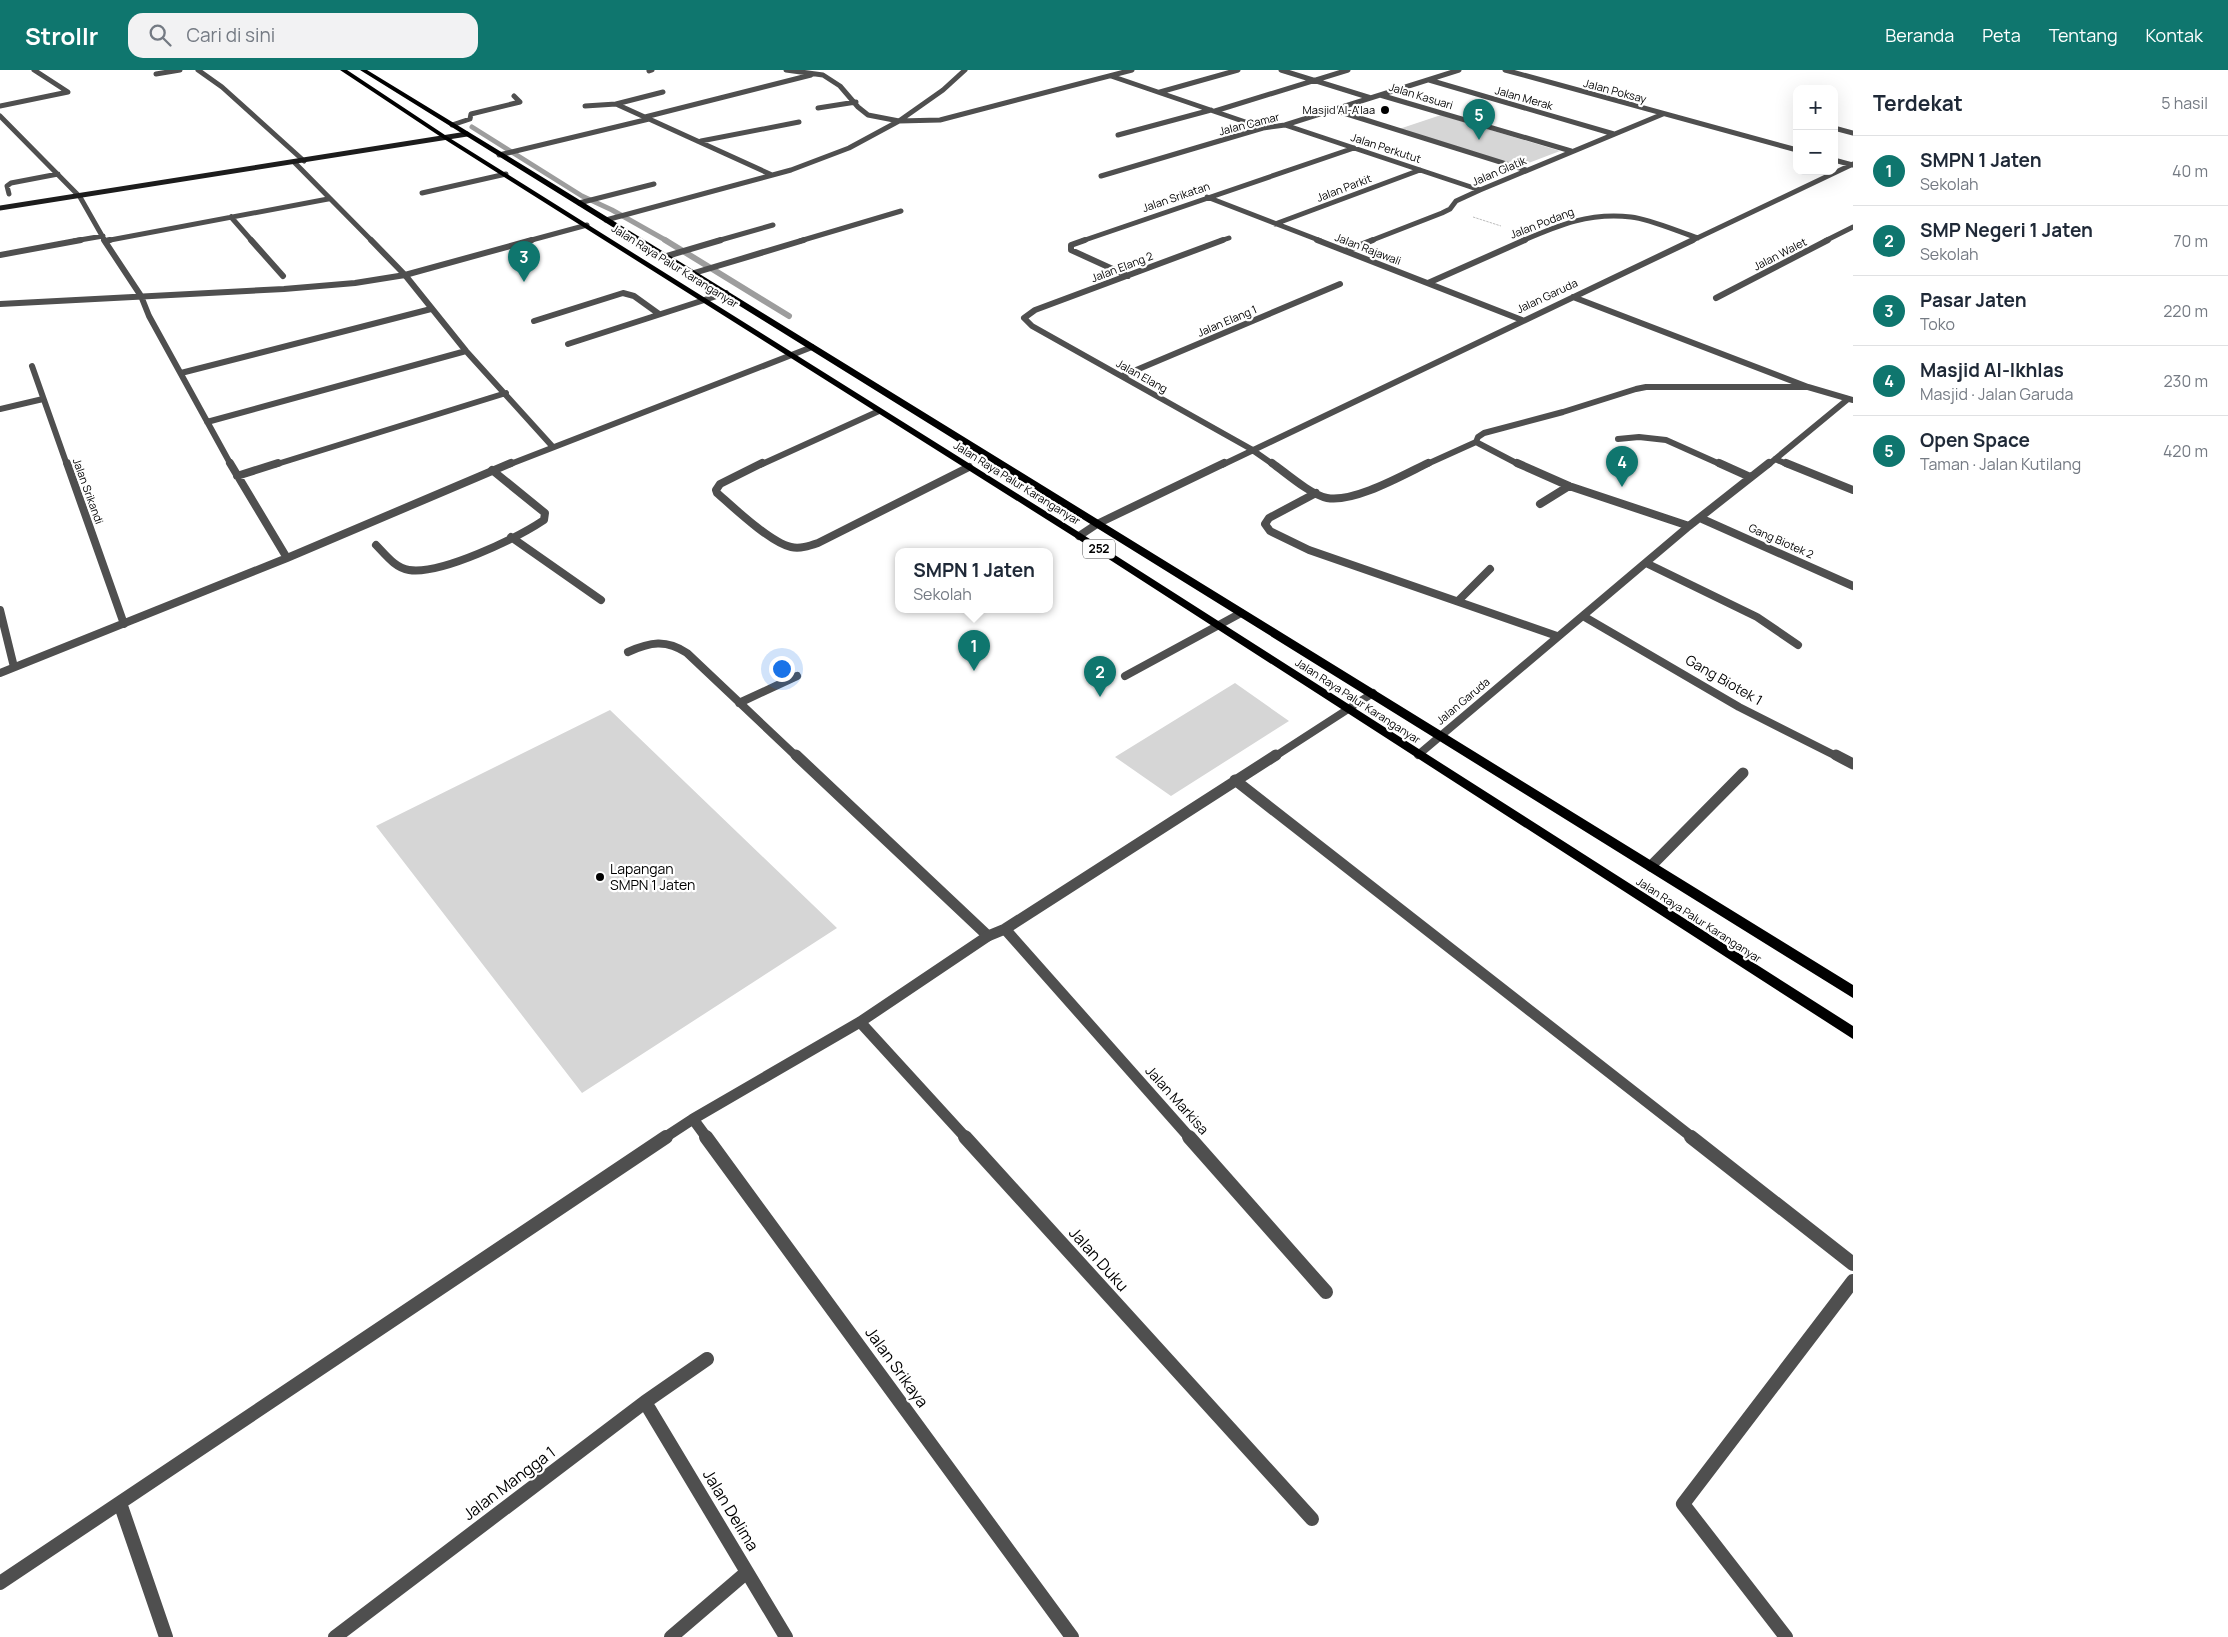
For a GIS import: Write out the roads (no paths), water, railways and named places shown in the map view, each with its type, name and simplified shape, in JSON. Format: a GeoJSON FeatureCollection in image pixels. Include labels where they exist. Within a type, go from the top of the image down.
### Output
{"type":"FeatureCollection","features":[{"type":"Feature","properties":{"kind":"main road","name":"Jalan Raya Palur Karanganyar"},"geometry":{"type":"LineString","coordinates":[[343,70],[446,138],[706,300],[791,356],[1408,746],[1418,755],[1853,1033]]}},
{"type":"Feature","properties":{"kind":"main road","name":"Jalan Raya Palur Karanganyar"},"geometry":{"type":"LineString","coordinates":[[363,70],[672,255],[694,273],[812,347],[1240,613],[1441,734],[1853,992]]}},
{"type":"Feature","properties":{"kind":"main road"},"geometry":{"type":"LineString","coordinates":[[0,208],[295,163],[467,134]]}},
{"type":"Feature","properties":{"kind":"main road"},"geometry":{"type":"LineString","coordinates":[[560,208],[582,202]]}},
{"type":"Feature","properties":{"kind":"main road"},"geometry":{"type":"LineString","coordinates":[[587,225],[611,218]]}},
{"type":"Feature","properties":{"kind":"street"},"geometry":{"type":"LineString","coordinates":[[0,106],[68,92],[34,70]]}},
{"type":"Feature","properties":{"kind":"street"},"geometry":{"type":"LineString","coordinates":[[156,74],[180,70]]}},
{"type":"Feature","properties":{"kind":"street"},"geometry":{"type":"LineString","coordinates":[[198,70],[222,87],[304,161]]}},
{"type":"Feature","properties":{"kind":"street"},"geometry":{"type":"LineString","coordinates":[[786,70],[817,73],[829,78],[842,87],[862,111],[868,115],[899,121],[940,120],[1132,70]]}},
{"type":"Feature","properties":{"kind":"street"},"geometry":{"type":"LineString","coordinates":[[611,218],[772,175],[849,148],[899,121],[943,90],[965,70]]}},
{"type":"Feature","properties":{"kind":"street"},"geometry":{"type":"LineString","coordinates":[[1160,92],[1238,70]]}},
{"type":"Feature","properties":{"kind":"street"},"geometry":{"type":"LineString","coordinates":[[1281,70],[1371,98]]}},
{"type":"Feature","properties":{"kind":"street"},"geometry":{"type":"LineString","coordinates":[[1118,134],[1213,110],[1348,70]]}},
{"type":"Feature","properties":{"kind":"street","name":"Jalan Camar"},"geometry":{"type":"LineString","coordinates":[[1101,176],[1263,128],[1286,125],[1459,70]]}},
{"type":"Feature","properties":{"kind":"street","name":"Jalan Poksay"},"geometry":{"type":"LineString","coordinates":[[1505,70],[1793,149]]}},
{"type":"Feature","properties":{"kind":"street"},"geometry":{"type":"LineString","coordinates":[[503,154],[817,73]]}},
{"type":"Feature","properties":{"kind":"street"},"geometry":{"type":"LineString","coordinates":[[1111,76],[1263,128]]}},
{"type":"Feature","properties":{"kind":"street","name":"Jalan Merak"},"geometry":{"type":"LineString","coordinates":[[1429,80],[1614,134]]}},
{"type":"Feature","properties":{"kind":"street"},"geometry":{"type":"LineString","coordinates":[[616,104],[663,92]]}},
{"type":"Feature","properties":{"kind":"street","name":"Jalan Kasuari"},"geometry":{"type":"LineString","coordinates":[[1380,95],[1571,151]]}},
{"type":"Feature","properties":{"kind":"street"},"geometry":{"type":"LineString","coordinates":[[452,125],[470,119],[471,114],[520,102],[514,96]]}},
{"type":"Feature","properties":{"kind":"street"},"geometry":{"type":"LineString","coordinates":[[818,108],[856,102]]}},
{"type":"Feature","properties":{"kind":"street"},"geometry":{"type":"LineString","coordinates":[[585,106],[608,103],[616,104],[701,141],[772,175]]}},
{"type":"Feature","properties":{"kind":"street"},"geometry":{"type":"LineString","coordinates":[[810,103],[825,113]]}},
{"type":"Feature","properties":{"kind":"street"},"geometry":{"type":"LineString","coordinates":[[1333,110],[1526,170]]}},
{"type":"Feature","properties":{"kind":"street","name":"Jalan Glatik"},"geometry":{"type":"LineString","coordinates":[[1345,251],[1450,209],[1456,201],[1480,190],[1663,114]]}},
{"type":"Feature","properties":{"kind":"street"},"geometry":{"type":"LineString","coordinates":[[0,116],[80,196],[141,296],[149,316],[237,476],[287,558]]}},
{"type":"Feature","properties":{"kind":"street"},"geometry":{"type":"LineString","coordinates":[[701,141],[799,122]]}},
{"type":"Feature","properties":{"kind":"street","name":"Jalan Perkutut"},"geometry":{"type":"LineString","coordinates":[[1286,125],[1480,190]]}},
{"type":"Feature","properties":{"kind":"street"},"geometry":{"type":"LineString","coordinates":[[1838,129],[1853,133]]}},
{"type":"Feature","properties":{"kind":"street","name":"Jalan Srikatan"},"geometry":{"type":"LineString","coordinates":[[1128,276],[1075,253],[1071,250],[1070,245],[1354,148]]}},
{"type":"Feature","properties":{"kind":"street"},"geometry":{"type":"LineString","coordinates":[[1838,161],[1853,165]]}},
{"type":"Feature","properties":{"kind":"street"},"geometry":{"type":"LineString","coordinates":[[295,163],[328,199],[405,275],[466,351],[552,446]]}},
{"type":"Feature","properties":{"kind":"street","name":"Jalan Garuda"},"geometry":{"type":"LineString","coordinates":[[1078,536],[1097,524],[1522,320],[1853,165]]}},
{"type":"Feature","properties":{"kind":"street","name":"Jalan Parkit"},"geometry":{"type":"LineString","coordinates":[[1275,224],[1420,170]]}},
{"type":"Feature","properties":{"kind":"street"},"geometry":{"type":"LineString","coordinates":[[10,194],[7,186],[11,184],[58,174]]}},
{"type":"Feature","properties":{"kind":"street"},"geometry":{"type":"LineString","coordinates":[[422,193],[506,174]]}},
{"type":"Feature","properties":{"kind":"street"},"geometry":{"type":"LineString","coordinates":[[582,202],[654,184]]}},
{"type":"Feature","properties":{"kind":"street","name":"Jalan Rajawali"},"geometry":{"type":"LineString","coordinates":[[1207,197],[1522,320]]}},
{"type":"Feature","properties":{"kind":"street"},"geometry":{"type":"LineString","coordinates":[[0,255],[328,199]]}},
{"type":"Feature","properties":{"kind":"street"},"geometry":{"type":"LineString","coordinates":[[694,273],[901,211]]}},
{"type":"Feature","properties":{"kind":"street","name":"Jalan Podang"},"geometry":{"type":"LineString","coordinates":[[1428,284],[1532,236],[1574,220],[1618,216],[1645,220],[1698,238]]}},
{"type":"Feature","properties":{"kind":"street"},"geometry":{"type":"LineString","coordinates":[[231,217],[282,276]]}},
{"type":"Feature","properties":{"kind":"street"},"geometry":{"type":"LineString","coordinates":[[0,304],[306,288],[405,275],[587,225]]}},
{"type":"Feature","properties":{"kind":"street"},"geometry":{"type":"LineString","coordinates":[[672,255],[773,225]]}},
{"type":"Feature","properties":{"kind":"street","name":"Jalan Walet"},"geometry":{"type":"LineString","coordinates":[[1716,298],[1853,227]]}},
{"type":"Feature","properties":{"kind":"street","name":"Jalan Elang 2"},"geometry":{"type":"LineString","coordinates":[[1024,318],[1036,310],[1229,238]]}},
{"type":"Feature","properties":{"kind":"street","name":"Jalan Elang 1"},"geometry":{"type":"LineString","coordinates":[[1122,376],[1340,284]]}},
{"type":"Feature","properties":{"kind":"street"},"geometry":{"type":"LineString","coordinates":[[568,344],[726,292]]}},
{"type":"Feature","properties":{"kind":"street"},"geometry":{"type":"LineString","coordinates":[[534,321],[623,293],[634,296],[659,314]]}},
{"type":"Feature","properties":{"kind":"street"},"geometry":{"type":"LineString","coordinates":[[1573,297],[1808,388],[1850,400]]}},
{"type":"Feature","properties":{"kind":"street"},"geometry":{"type":"LineString","coordinates":[[181,373],[431,309]]}},
{"type":"Feature","properties":{"kind":"street","name":"Jalan Elang"},"geometry":{"type":"LineString","coordinates":[[1024,318],[1032,326],[1252,450],[1316,493]]}},
{"type":"Feature","properties":{"kind":"street"},"geometry":{"type":"LineString","coordinates":[[0,673],[287,558],[492,470],[812,347]]}},
{"type":"Feature","properties":{"kind":"street"},"geometry":{"type":"LineString","coordinates":[[207,422],[466,351]]}},
{"type":"Feature","properties":{"kind":"street","name":"Jalan Srikandi"},"geometry":{"type":"LineString","coordinates":[[32,366],[124,624]]}},
{"type":"Feature","properties":{"kind":"street"},"geometry":{"type":"LineString","coordinates":[[1557,636],[1327,556],[1270,531],[1265,524],[1269,518],[1316,493],[1327,498],[1350,498],[1476,442],[1478,437],[1484,433],[1646,387],[1808,388]]}},
{"type":"Feature","properties":{"kind":"street"},"geometry":{"type":"LineString","coordinates":[[237,476],[506,393]]}},
{"type":"Feature","properties":{"kind":"street"},"geometry":{"type":"LineString","coordinates":[[0,409],[43,399]]}},
{"type":"Feature","properties":{"kind":"street","name":"Jalan Garuda"},"geometry":{"type":"LineString","coordinates":[[1418,755],[1557,636],[1690,526],[1850,400]]}},
{"type":"Feature","properties":{"kind":"street"},"geometry":{"type":"LineString","coordinates":[[879,411],[732,477],[720,484],[716,490],[717,493],[779,542],[787,546],[804,547],[818,543],[969,468]]}},
{"type":"Feature","properties":{"kind":"street"},"geometry":{"type":"LineString","coordinates":[[1618,439],[1652,437],[1666,440],[1750,477]]}},
{"type":"Feature","properties":{"kind":"street"},"geometry":{"type":"LineString","coordinates":[[1476,442],[1505,458],[1569,486],[1690,526]]}},
{"type":"Feature","properties":{"kind":"street"},"geometry":{"type":"LineString","coordinates":[[1775,459],[1853,490]]}},
{"type":"Feature","properties":{"kind":"street"},"geometry":{"type":"LineString","coordinates":[[376,545],[394,564],[408,570],[434,570],[511,537],[544,520],[545,513],[492,470]]}},
{"type":"Feature","properties":{"kind":"street"},"geometry":{"type":"LineString","coordinates":[[1540,504],[1569,486]]}},
{"type":"Feature","properties":{"kind":"street","name":"Gang Biotek 2"},"geometry":{"type":"LineString","coordinates":[[1700,518],[1853,586]]}},
{"type":"Feature","properties":{"kind":"street"},"geometry":{"type":"LineString","coordinates":[[511,537],[601,600]]}},
{"type":"Feature","properties":{"kind":"street"},"geometry":{"type":"LineString","coordinates":[[1646,563],[1757,617],[1798,645]]}},
{"type":"Feature","properties":{"kind":"street"},"geometry":{"type":"LineString","coordinates":[[1458,601],[1490,569]]}},
{"type":"Feature","properties":{"kind":"street"},"geometry":{"type":"LineString","coordinates":[[0,610],[14,667]]}},
{"type":"Feature","properties":{"kind":"street"},"geometry":{"type":"LineString","coordinates":[[1125,676],[1240,613]]}},
{"type":"Feature","properties":{"kind":"street","name":"Gang Biotek 1"},"geometry":{"type":"LineString","coordinates":[[1583,616],[1739,706],[1853,764]]}},
{"type":"Feature","properties":{"kind":"street"},"geometry":{"type":"LineString","coordinates":[[628,652],[650,642],[659,641],[678,647],[988,936]]}},
{"type":"Feature","properties":{"kind":"street"},"geometry":{"type":"LineString","coordinates":[[739,703],[797,676]]}},
{"type":"Feature","properties":{"kind":"street"},"geometry":{"type":"LineString","coordinates":[[0,1582],[694,1119],[860,1022],[988,936],[1005,929],[1373,693]]}},
{"type":"Feature","properties":{"kind":"street"},"geometry":{"type":"LineString","coordinates":[[1651,866],[1743,773]]}},
{"type":"Feature","properties":{"kind":"street"},"geometry":{"type":"LineString","coordinates":[[1235,780],[1853,1264]]}},
{"type":"Feature","properties":{"kind":"street","name":"Jalan Markisa"},"geometry":{"type":"LineString","coordinates":[[1005,929],[1326,1292]]}},
{"type":"Feature","properties":{"kind":"street","name":"Jalan Duku"},"geometry":{"type":"LineString","coordinates":[[860,1022],[1312,1519]]}},
{"type":"Feature","properties":{"kind":"street","name":"Jalan Srikaya"},"geometry":{"type":"LineString","coordinates":[[694,1119],[1072,1637]]}},
{"type":"Feature","properties":{"kind":"street"},"geometry":{"type":"LineString","coordinates":[[1786,1637],[1682,1504],[1851,1288]]}},
{"type":"Feature","properties":{"kind":"street","name":"Jalan Mangga 1"},"geometry":{"type":"LineString","coordinates":[[335,1637],[645,1402],[707,1359]]}},
{"type":"Feature","properties":{"kind":"street","name":"Jalan Delima"},"geometry":{"type":"LineString","coordinates":[[645,1402],[786,1637]]}},
{"type":"Feature","properties":{"kind":"street"},"geometry":{"type":"LineString","coordinates":[[120,1502],[166,1637]]}},
{"type":"Feature","properties":{"kind":"street"},"geometry":{"type":"LineString","coordinates":[[671,1637],[747,1572]]}},
{"type":"Feature","properties":{"kind":"waterway"},"geometry":{"type":"LineString","coordinates":[[472,127],[582,196],[612,210],[667,241]]}},
{"type":"Feature","properties":{"kind":"waterway"},"geometry":{"type":"LineString","coordinates":[[665,240],[789,316]]}},
{"type":"Feature","properties":{"kind":"place","name":"Masjid Al-A'laa"},"geometry":{"type":"Point","coordinates":[1385,110]}},
{"type":"Feature","properties":{"kind":"place","name":"Open Space"},"geometry":{"type":"Point","coordinates":[1479,140]}},
{"type":"Feature","properties":{"kind":"place","name":"Pasar Jaten"},"geometry":{"type":"Point","coordinates":[524,282]}},
{"type":"Feature","properties":{"kind":"place","name":"Masjid Al-Ikhlas"},"geometry":{"type":"Point","coordinates":[1622,487]}},
{"type":"Feature","properties":{"kind":"place","name":"SMPN 1 Jaten"},"geometry":{"type":"Point","coordinates":[974,671]}},
{"type":"Feature","properties":{"kind":"place","name":"SMP Negeri 1 Jaten"},"geometry":{"type":"Point","coordinates":[1100,697]}},
{"type":"Feature","properties":{"kind":"place","name":"Lapangan SMPN 1 Jaten"},"geometry":{"type":"Point","coordinates":[600,877]}}]}
